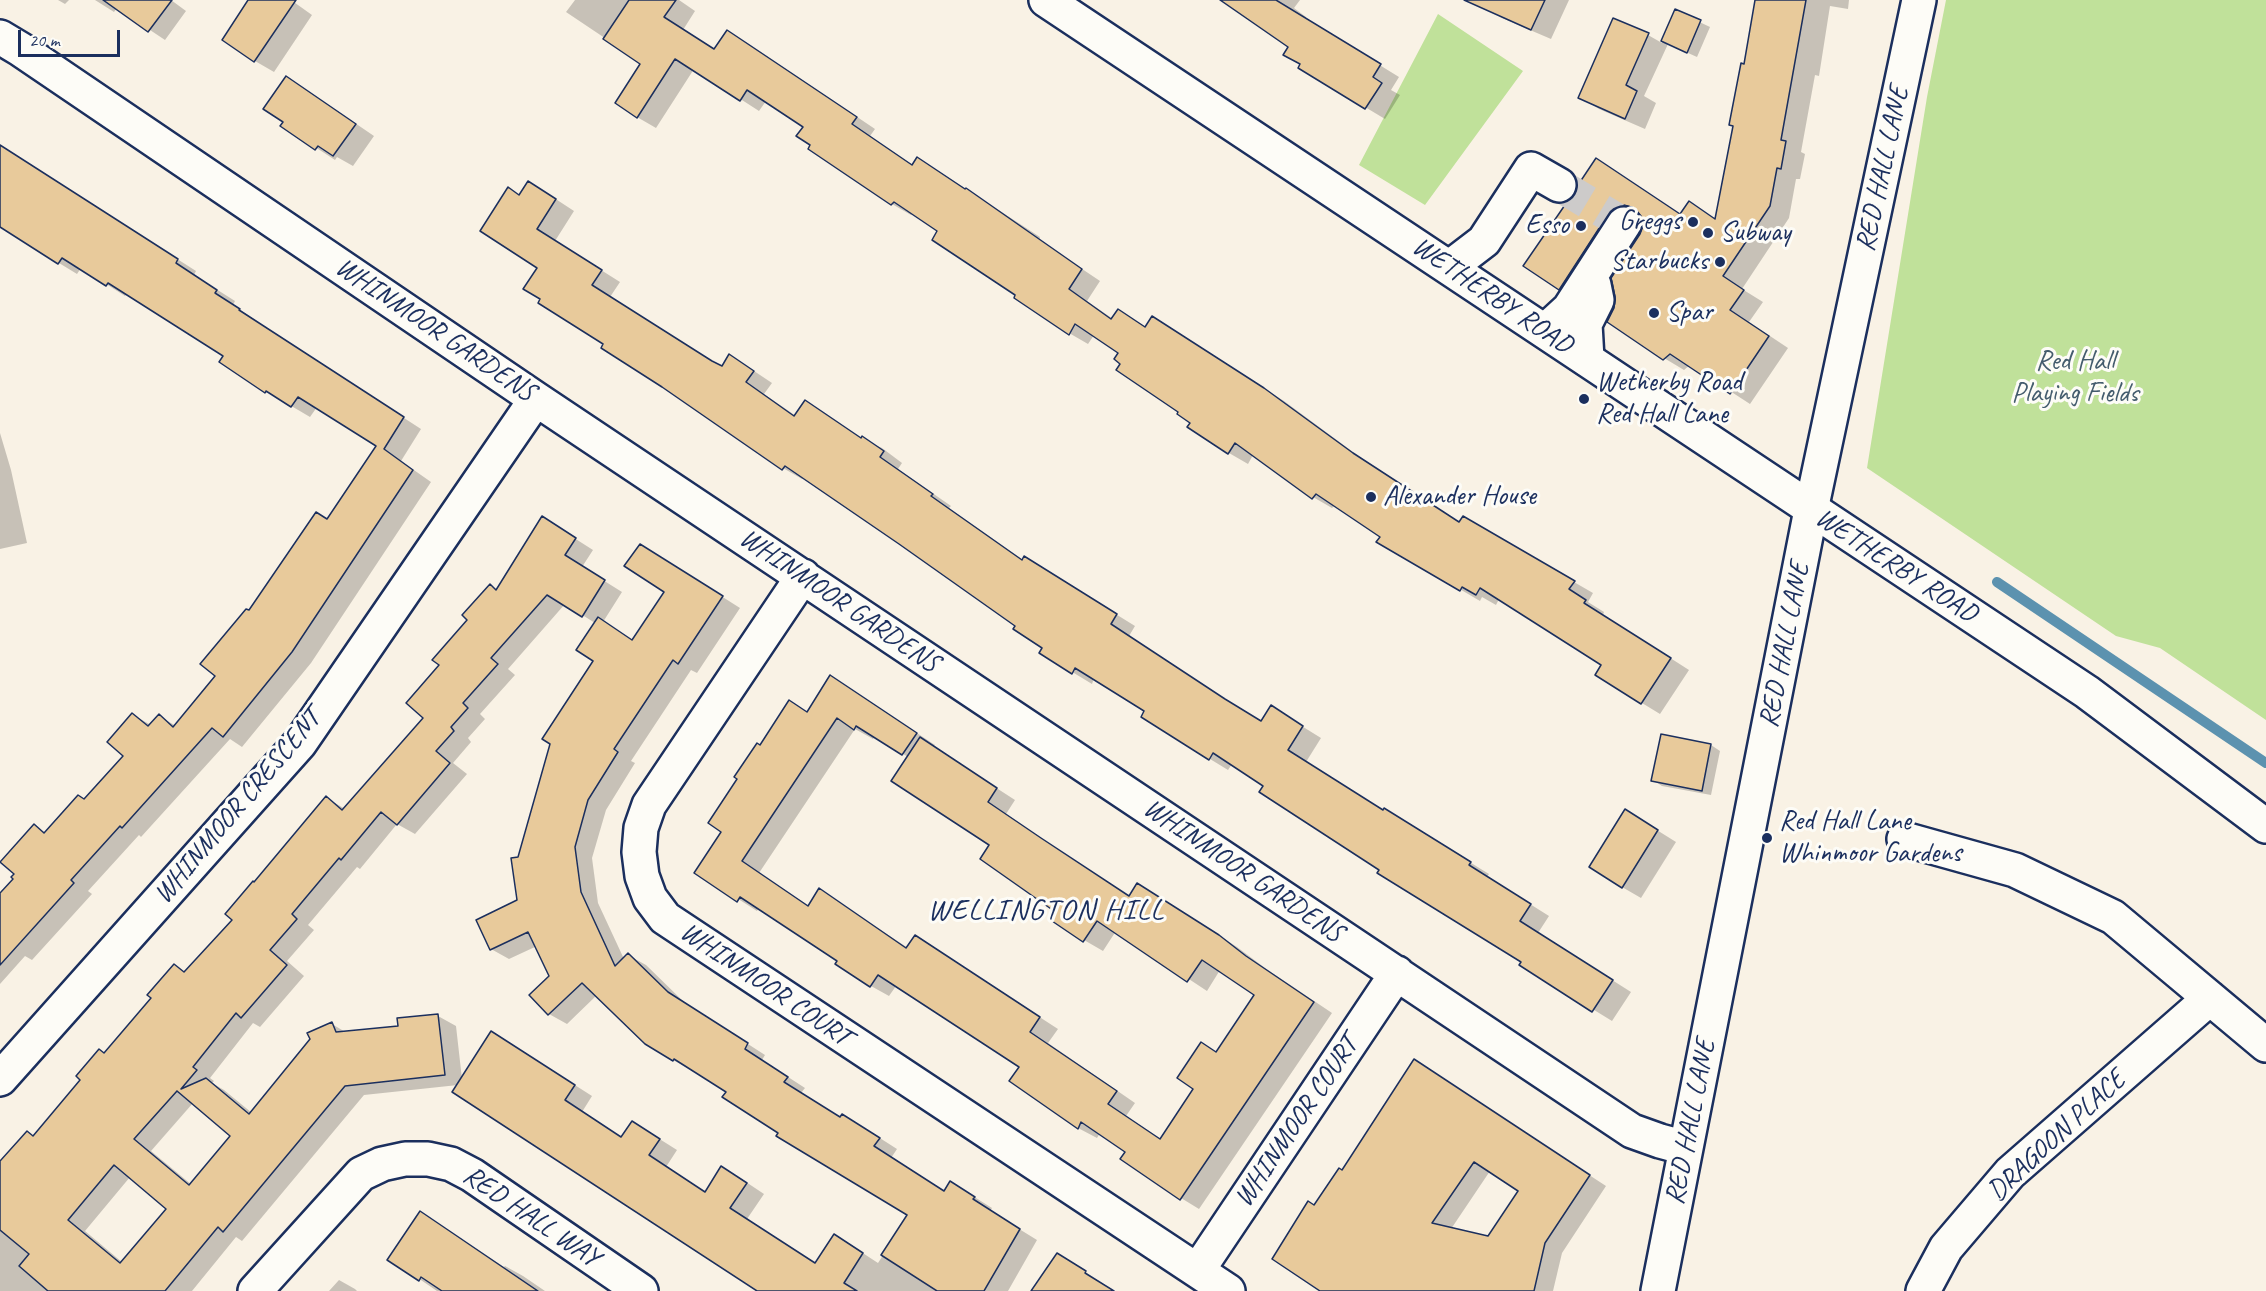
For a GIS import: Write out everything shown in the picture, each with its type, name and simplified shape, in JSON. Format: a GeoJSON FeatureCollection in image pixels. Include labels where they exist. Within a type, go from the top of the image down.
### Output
{"type":"FeatureCollection","features":[{"type":"Feature","properties":{"kind":"street","name":"WETHERBY ROAD"},"geometry":{"type":"LineString","coordinates":[[1046,0],[2087,692],[2264,826]]}},
{"type":"Feature","properties":{"kind":"street","name":"RED HALL LANE"},"geometry":{"type":"LineString","coordinates":[[1658,1291],[1811,510],[1918,0]]}},
{"type":"Feature","properties":{"kind":"street","name":"WHINMOOR GARDENS"},"geometry":{"type":"LineString","coordinates":[[0,37],[536,399],[1632,1131],[1686,1148]]}},
{"type":"Feature","properties":{"kind":"street"},"geometry":{"type":"LineString","coordinates":[[1450,267],[1484,241],[1531,169],[1559,185]]}},
{"type":"Feature","properties":{"kind":"street"},"geometry":{"type":"LineString","coordinates":[[1545,331],[1569,309],[1624,224]]}},
{"type":"Feature","properties":{"kind":"street"},"geometry":{"type":"LineString","coordinates":[[1587,359],[1585,324],[1597,300],[1592,274]]}},
{"type":"Feature","properties":{"kind":"street","name":"WHINMOOR CRESCENT"},"geometry":{"type":"LineString","coordinates":[[0,1079],[300,743],[536,399]]}},
{"type":"Feature","properties":{"kind":"street","name":"WHINMOOR COURT"},"geometry":{"type":"LineString","coordinates":[[803,576],[649,805],[641,828],[639,852],[642,876],[650,898],[665,918],[921,1090],[1228,1291]]}},
{"type":"Feature","properties":{"kind":"street"},"geometry":{"type":"LineString","coordinates":[[1904,838],[2015,870],[2113,917],[2266,1045]]}},
{"type":"Feature","properties":{"kind":"street","name":"WHINMOOR COURT"},"geometry":{"type":"LineString","coordinates":[[1198,1270],[1397,973]]}},
{"type":"Feature","properties":{"kind":"street","name":"DRAGOON PLACE"},"geometry":{"type":"LineString","coordinates":[[1923,1291],[1946,1248],[2010,1173],[2210,998]]}},
{"type":"Feature","properties":{"kind":"street","name":"RED HALL WAY"},"geometry":{"type":"LineString","coordinates":[[255,1291],[361,1174],[382,1164],[405,1159],[428,1159],[451,1164],[472,1174],[641,1291]]}},
{"type":"Feature","properties":{"kind":"green space","name":"Red Hall Playing Fields"},"geometry":{"type":"Polygon","coordinates":[[[1946,0],[2266,0],[2266,720],[2160,648],[2116,636],[1867,468],[1927,97],[1946,0]]]}},
{"type":"Feature","properties":{"kind":"green space"},"geometry":{"type":"Polygon","coordinates":[[[1438,14],[1523,71],[1425,205],[1359,165],[1438,14]]]}},
{"type":"Feature","properties":{"kind":"building"},"geometry":{"type":"Polygon","coordinates":[[[103,0],[172,0],[148,32],[103,0]]]}},
{"type":"Feature","properties":{"kind":"building"},"geometry":{"type":"Polygon","coordinates":[[[248,0],[296,0],[254,62],[222,40],[248,0]]]}},
{"type":"Feature","properties":{"kind":"building"},"geometry":{"type":"Polygon","coordinates":[[[629,0],[676,0],[664,17],[714,49],[727,30],[857,117],[852,124],[912,165],[917,157],[966,188],[1082,269],[1069,289],[1111,319],[1118,309],[1145,327],[1152,316],[1264,388],[1353,453],[1459,522],[1463,516],[1575,581],[1569,589],[1586,600],[1584,603],[1671,658],[1641,704],[1595,675],[1601,665],[1480,588],[1476,595],[1462,587],[1460,591],[1376,542],[1380,537],[1316,494],[1312,499],[1235,443],[1228,454],[1187,427],[1190,423],[1177,414],[1178,412],[1116,370],[1120,364],[1114,359],[1118,353],[1075,324],[1069,335],[1014,298],[1015,295],[932,240],[937,231],[894,202],[891,205],[808,149],[810,145],[796,136],[803,127],[747,90],[740,101],[675,59],[637,118],[615,103],[640,64],[603,39],[629,0]]]}},
{"type":"Feature","properties":{"kind":"building"},"geometry":{"type":"Polygon","coordinates":[[[1220,0],[1276,0],[1381,64],[1373,77],[1382,83],[1365,109],[1298,68],[1300,64],[1283,55],[1288,47],[1220,0]]]}},
{"type":"Feature","properties":{"kind":"building"},"geometry":{"type":"Polygon","coordinates":[[[1464,0],[1545,0],[1531,30],[1464,0]]]}},
{"type":"Feature","properties":{"kind":"building"},"geometry":{"type":"Polygon","coordinates":[[[1755,0],[1806,0],[1781,140],[1786,141],[1781,169],[1777,168],[1770,206],[1723,276],[1744,290],[1730,310],[1769,336],[1730,394],[1670,354],[1663,360],[1607,322],[1614,308],[1615,297],[1611,278],[1643,226],[1641,216],[1634,208],[1624,205],[1616,207],[1609,213],[1559,290],[1523,266],[1567,202],[1575,195],[1578,185],[1596,158],[1680,214],[1689,201],[1715,219],[1733,126],[1729,125],[1741,63],[1744,64],[1755,0]]]}},
{"type":"Feature","properties":{"kind":"building"},"geometry":{"type":"Polygon","coordinates":[[[1675,9],[1701,20],[1687,53],[1661,41],[1675,9]]]}},
{"type":"Feature","properties":{"kind":"building"},"geometry":{"type":"Polygon","coordinates":[[[1613,18],[1649,33],[1626,85],[1637,91],[1625,119],[1578,98],[1613,18]]]}},
{"type":"Feature","properties":{"kind":"building"},"geometry":{"type":"Polygon","coordinates":[[[286,76],[356,124],[333,156],[318,146],[315,150],[280,126],[283,122],[263,109],[286,76]]]}},
{"type":"Feature","properties":{"kind":"building"},"geometry":{"type":"Polygon","coordinates":[[[0,145],[178,259],[176,263],[217,290],[215,293],[239,310],[404,417],[384,449],[413,470],[292,652],[223,737],[212,728],[122,828],[120,826],[71,880],[74,883],[0,965],[0,893],[13,879],[11,877],[14,874],[0,862],[34,824],[44,833],[78,795],[84,799],[123,756],[107,742],[132,713],[148,726],[159,714],[173,727],[215,676],[200,664],[246,609],[249,610],[316,512],[327,519],[376,446],[298,397],[291,407],[266,391],[265,393],[219,362],[223,356],[108,283],[106,286],[62,258],[58,264],[0,227],[0,145]]]}},
{"type":"Feature","properties":{"kind":"building"},"geometry":{"type":"Polygon","coordinates":[[[528,181],[556,199],[537,229],[602,270],[592,285],[712,361],[722,366],[729,354],[754,371],[746,382],[794,416],[805,400],[861,438],[862,436],[884,451],[880,457],[933,494],[931,496],[1022,560],[1024,556],[1117,614],[1111,624],[1225,699],[1261,721],[1271,705],[1303,726],[1288,750],[1471,862],[1469,865],[1531,904],[1520,921],[1613,980],[1592,1012],[1519,965],[1521,962],[1377,873],[1379,870],[1259,792],[1263,786],[1213,753],[1209,760],[1141,717],[1144,711],[1075,668],[1072,674],[1039,653],[1042,648],[1013,629],[1015,626],[899,544],[785,466],[782,470],[601,348],[603,344],[538,303],[540,299],[523,289],[537,268],[480,231],[508,187],[519,195],[528,181]]]}},
{"type":"Feature","properties":{"kind":"building"},"geometry":{"type":"Polygon","coordinates":[[[542,516],[576,538],[565,555],[605,580],[582,617],[547,595],[491,658],[498,664],[463,703],[468,708],[451,727],[454,731],[436,751],[450,763],[397,825],[381,812],[292,914],[297,919],[270,950],[287,965],[241,1018],[236,1013],[193,1067],[197,1070],[181,1089],[206,1078],[249,1114],[310,1039],[307,1033],[332,1022],[336,1032],[398,1026],[397,1018],[438,1014],[445,1075],[345,1086],[223,1232],[218,1227],[165,1291],[48,1291],[19,1266],[29,1254],[0,1230],[0,1161],[27,1131],[33,1136],[80,1080],[76,1076],[99,1049],[104,1053],[151,998],[147,995],[174,964],[184,972],[232,920],[225,914],[326,796],[342,810],[423,718],[406,703],[439,665],[432,660],[467,620],[462,615],[490,584],[496,590],[542,516]],[[177,1091],[134,1139],[189,1185],[230,1136],[177,1091]],[[114,1165],[68,1220],[120,1263],[166,1209],[114,1165]]]}},
{"type":"Feature","properties":{"kind":"building"},"geometry":{"type":"Polygon","coordinates":[[[640,544],[723,596],[678,664],[673,660],[614,749],[618,752],[588,800],[575,847],[581,892],[615,966],[628,953],[668,992],[748,1043],[745,1049],[788,1077],[784,1082],[840,1117],[842,1114],[880,1138],[874,1146],[944,1191],[950,1181],[975,1197],[973,1199],[1020,1229],[984,1291],[937,1291],[881,1255],[907,1215],[776,1136],[778,1133],[722,1097],[726,1092],[674,1059],[673,1061],[645,1044],[582,983],[548,1015],[529,995],[549,976],[528,932],[490,950],[476,920],[517,900],[511,858],[518,857],[550,744],[542,739],[593,661],[576,650],[598,617],[632,640],[664,592],[624,566],[640,544]]]}},
{"type":"Feature","properties":{"kind":"building"},"geometry":{"type":"Polygon","coordinates":[[[830,675],[917,733],[902,755],[856,726],[854,730],[837,718],[742,861],[808,906],[819,888],[906,948],[915,935],[1040,1017],[1030,1032],[1117,1091],[1108,1104],[1160,1139],[1193,1089],[1177,1078],[1201,1042],[1216,1052],[1254,995],[1202,960],[1187,982],[1097,921],[1083,942],[1049,919],[1054,911],[980,859],[989,845],[891,781],[920,737],[997,788],[988,802],[1041,838],[1129,896],[1137,883],[1219,935],[1314,1002],[1180,1200],[1120,1159],[1125,1152],[1081,1122],[1078,1129],[1009,1081],[1019,1067],[878,975],[870,987],[835,964],[837,961],[740,897],[737,902],[694,873],[721,832],[708,823],[737,779],[734,777],[757,743],[760,745],[789,700],[807,712],[830,675]]]}},
{"type":"Feature","properties":{"kind":"building"},"geometry":{"type":"Polygon","coordinates":[[[1661,734],[1711,744],[1702,791],[1651,781],[1661,734]]]}},
{"type":"Feature","properties":{"kind":"building"},"geometry":{"type":"Polygon","coordinates":[[[1625,809],[1658,830],[1622,888],[1589,867],[1625,809]]]}},
{"type":"Feature","properties":{"kind":"building"},"geometry":{"type":"Polygon","coordinates":[[[491,1031],[575,1085],[565,1100],[621,1137],[632,1121],[660,1139],[649,1155],[705,1192],[721,1166],[747,1183],[730,1208],[815,1263],[834,1234],[863,1253],[844,1283],[857,1291],[757,1291],[452,1092],[491,1031]]]}},
{"type":"Feature","properties":{"kind":"building"},"geometry":{"type":"Polygon","coordinates":[[[1414,1059],[1590,1175],[1545,1243],[1534,1291],[1320,1291],[1272,1259],[1308,1201],[1314,1205],[1339,1168],[1342,1170],[1414,1059]],[[1474,1162],[1432,1223],[1488,1236],[1518,1191],[1474,1162]]]}},
{"type":"Feature","properties":{"kind":"building"},"geometry":{"type":"Polygon","coordinates":[[[420,1211],[538,1291],[442,1291],[421,1277],[419,1281],[387,1260],[420,1211]]]}},
{"type":"Feature","properties":{"kind":"building"},"geometry":{"type":"Polygon","coordinates":[[[1057,1253],[1086,1271],[1085,1273],[1114,1291],[1031,1291],[1057,1253]]]}},
{"type":"Feature","properties":{"kind":"waterway"},"geometry":{"type":"LineString","coordinates":[[1997,582],[2266,763]]}},
{"type":"Feature","properties":{"kind":"tunnel"},"geometry":{"type":"LineString","coordinates":[[1559,185],[1624,224]]}},
{"type":"Feature","properties":{"kind":"place","name":"Greggs"},"geometry":{"type":"Point","coordinates":[1693,222]}},
{"type":"Feature","properties":{"kind":"place","name":"Esso"},"geometry":{"type":"Point","coordinates":[1581,226]}},
{"type":"Feature","properties":{"kind":"place","name":"Subway"},"geometry":{"type":"Point","coordinates":[1708,233]}},
{"type":"Feature","properties":{"kind":"place","name":"Starbucks"},"geometry":{"type":"Point","coordinates":[1720,262]}},
{"type":"Feature","properties":{"kind":"place","name":"Spar"},"geometry":{"type":"Point","coordinates":[1654,313]}},
{"type":"Feature","properties":{"kind":"place","name":"Wetherby Road Red Hall Lane"},"geometry":{"type":"Point","coordinates":[1584,399]}},
{"type":"Feature","properties":{"kind":"place","name":"Alexander House"},"geometry":{"type":"Point","coordinates":[1371,497]}},
{"type":"Feature","properties":{"kind":"place","name":"Red Hall Lane Whinmoor Gardens"},"geometry":{"type":"Point","coordinates":[1767,838]}},
{"type":"Feature","properties":{"kind":"district","name":"WELLINGTON HILL"},"geometry":{"type":"Point","coordinates":[1046,911]}}]}
